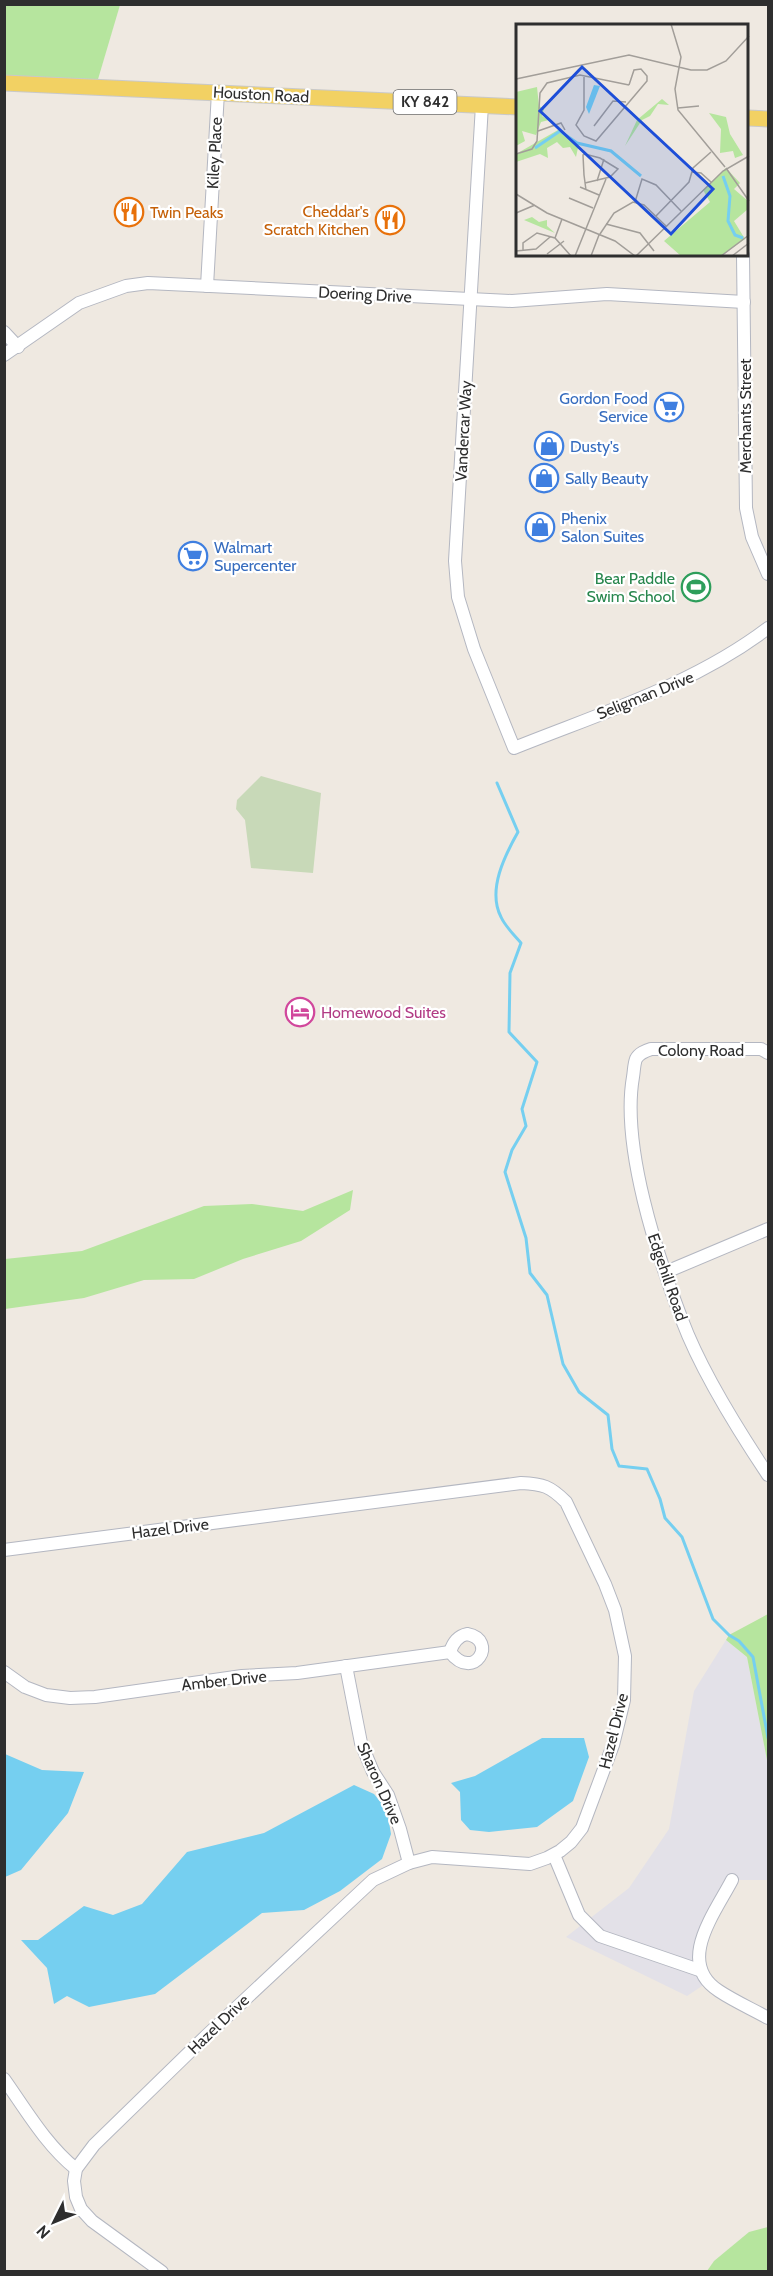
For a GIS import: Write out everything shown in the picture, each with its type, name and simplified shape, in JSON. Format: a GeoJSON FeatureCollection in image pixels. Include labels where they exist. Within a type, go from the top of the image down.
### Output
{"type":"FeatureCollection","features":[{"type":"Feature","properties":{"kind":"main road","name":"Houston Road"},"geometry":{"type":"LineString","coordinates":[[4,83],[516,107]]}},
{"type":"Feature","properties":{"kind":"main road"},"geometry":{"type":"LineString","coordinates":[[749,118],[768,119]]}},
{"type":"Feature","properties":{"kind":"street","name":"Kiley Place"},"geometry":{"type":"LineString","coordinates":[[207,286],[218,92]]}},
{"type":"Feature","properties":{"kind":"street","name":"Vandercar Way"},"geometry":{"type":"LineString","coordinates":[[482,105],[455,561],[458,597],[474,649],[514,748]]}},
{"type":"Feature","properties":{"kind":"street","name":"Merchants Street"},"geometry":{"type":"LineString","coordinates":[[743,256],[746,508],[753,537],[768,574]]}},
{"type":"Feature","properties":{"kind":"street","name":"Doering Drive"},"geometry":{"type":"LineString","coordinates":[[4,355],[70,308],[105,292],[126,286],[148,284],[528,301],[607,294],[744,302]]}},
{"type":"Feature","properties":{"kind":"street"},"geometry":{"type":"LineString","coordinates":[[4,332],[18,347]]}},
{"type":"Feature","properties":{"kind":"street","name":"Seligman Drive"},"geometry":{"type":"LineString","coordinates":[[514,748],[690,677],[728,656],[768,628]]}},
{"type":"Feature","properties":{"kind":"street","name":"Colony Road"},"geometry":{"type":"LineString","coordinates":[[636,1060],[641,1053],[651,1049],[761,1050],[768,1053]]}},
{"type":"Feature","properties":{"kind":"street","name":"Edgehill Road"},"geometry":{"type":"LineString","coordinates":[[636,1060],[630,1090],[631,1121],[637,1168],[646,1210],[682,1321],[699,1357],[749,1447],[768,1475]]}},
{"type":"Feature","properties":{"kind":"street"},"geometry":{"type":"LineString","coordinates":[[666,1272],[768,1229]]}},
{"type":"Feature","properties":{"kind":"street","name":"Hazel Drive"},"geometry":{"type":"LineString","coordinates":[[4,1550],[521,1483],[543,1484],[566,1502],[615,1610],[625,1656],[624,1700],[613,1745],[582,1827],[571,1842],[554,1855],[530,1864],[432,1857],[409,1863],[374,1880],[206,2036],[94,2145],[76,2169]]}},
{"type":"Feature","properties":{"kind":"street","name":"Amber Drive"},"geometry":{"type":"LineString","coordinates":[[4,1672],[25,1687],[46,1695],[69,1698],[95,1697],[242,1676],[297,1672],[450,1652]]}},
{"type":"Feature","properties":{"kind":"street","name":"Sharon Drive"},"geometry":{"type":"LineString","coordinates":[[346,1666],[361,1743],[373,1772],[388,1795],[409,1863]]}},
{"type":"Feature","properties":{"kind":"street"},"geometry":{"type":"LineString","coordinates":[[554,1855],[579,1915],[600,1936],[699,1970]]}},
{"type":"Feature","properties":{"kind":"street"},"geometry":{"type":"LineString","coordinates":[[732,1880],[702,1938],[698,1949],[699,1970],[717,1991],[768,2018]]}},
{"type":"Feature","properties":{"kind":"street"},"geometry":{"type":"LineString","coordinates":[[4,2079],[62,2158],[76,2169],[74,2181],[76,2197],[81,2209],[92,2221],[162,2271]]}},
{"type":"Feature","properties":{"kind":"shaded area"},"geometry":{"type":"Polygon","coordinates":[[[726,1640],[747,1657],[767,1760],[768,1880],[732,1880],[702,1938],[708,1982],[687,1996],[566,1937],[629,1888],[669,1829],[694,1691],[726,1640]]]}},
{"type":"Feature","properties":{"kind":"green space"},"geometry":{"type":"Polygon","coordinates":[[[4,5],[120,5],[96,86],[5,83],[4,5]]]}},
{"type":"Feature","properties":{"kind":"green space"},"geometry":{"type":"Polygon","coordinates":[[[261,776],[321,793],[313,873],[251,868],[245,820],[236,809],[237,800],[261,776]]]}},
{"type":"Feature","properties":{"kind":"green space"},"geometry":{"type":"Polygon","coordinates":[[[353,1190],[350,1210],[301,1241],[243,1259],[194,1279],[144,1280],[84,1298],[5,1309],[5,1259],[82,1251],[204,1206],[252,1204],[303,1211],[353,1190]]]}},
{"type":"Feature","properties":{"kind":"green space"},"geometry":{"type":"Polygon","coordinates":[[[768,1614],[768,1808],[767,1760],[747,1657],[726,1640],[729,1635],[768,1614]]]}},
{"type":"Feature","properties":{"kind":"green space"},"geometry":{"type":"Polygon","coordinates":[[[768,2227],[768,2271],[707,2271],[714,2261],[749,2232],[768,2227]]]}},
{"type":"Feature","properties":{"kind":"water"},"geometry":{"type":"Polygon","coordinates":[[[542,1738],[584,1738],[589,1757],[573,1801],[537,1827],[489,1832],[470,1830],[461,1820],[460,1792],[451,1783],[475,1776],[542,1738]]]}},
{"type":"Feature","properties":{"kind":"water"},"geometry":{"type":"Polygon","coordinates":[[[5,1754],[42,1770],[84,1772],[68,1813],[21,1870],[5,1877],[5,1754]]]}},
{"type":"Feature","properties":{"kind":"water"},"geometry":{"type":"Polygon","coordinates":[[[354,1785],[374,1794],[387,1810],[391,1834],[382,1859],[340,1891],[304,1910],[262,1913],[155,1994],[89,2007],[67,1996],[54,2004],[47,1968],[21,1940],[38,1940],[84,1906],[113,1915],[142,1904],[187,1852],[264,1833],[354,1785]]]}},
{"type":"Feature","properties":{"kind":"waterway"},"geometry":{"type":"LineString","coordinates":[[497,783],[518,832],[499,873],[496,896],[497,907],[503,920],[521,943],[510,973],[509,1032],[537,1062],[522,1109],[526,1126],[512,1150],[505,1172],[526,1238],[530,1273],[547,1295],[563,1364],[579,1392],[608,1415],[612,1449],[619,1466],[647,1469],[660,1499],[665,1518],[682,1537],[713,1619],[729,1635],[739,1641],[753,1657],[768,1738]]}},
{"type":"Feature","properties":{"kind":"place","name":"Twin Peaks"},"geometry":{"type":"Point","coordinates":[129,212]}},
{"type":"Feature","properties":{"kind":"place","name":"Cheddar's Scratch Kitchen"},"geometry":{"type":"Point","coordinates":[390,220]}},
{"type":"Feature","properties":{"kind":"place","name":"Gordon Food Service"},"geometry":{"type":"Point","coordinates":[669,407]}},
{"type":"Feature","properties":{"kind":"place","name":"Dusty's"},"geometry":{"type":"Point","coordinates":[549,446]}},
{"type":"Feature","properties":{"kind":"place","name":"Sally Beauty"},"geometry":{"type":"Point","coordinates":[544,478]}},
{"type":"Feature","properties":{"kind":"place","name":"Phenix Salon Suites"},"geometry":{"type":"Point","coordinates":[540,527]}},
{"type":"Feature","properties":{"kind":"place","name":"Walmart Supercenter"},"geometry":{"type":"Point","coordinates":[193,556]}},
{"type":"Feature","properties":{"kind":"place","name":"Bear Paddle Swim School"},"geometry":{"type":"Point","coordinates":[696,587]}},
{"type":"Feature","properties":{"kind":"place","name":"Homewood Suites"},"geometry":{"type":"Point","coordinates":[300,1012]}}]}
